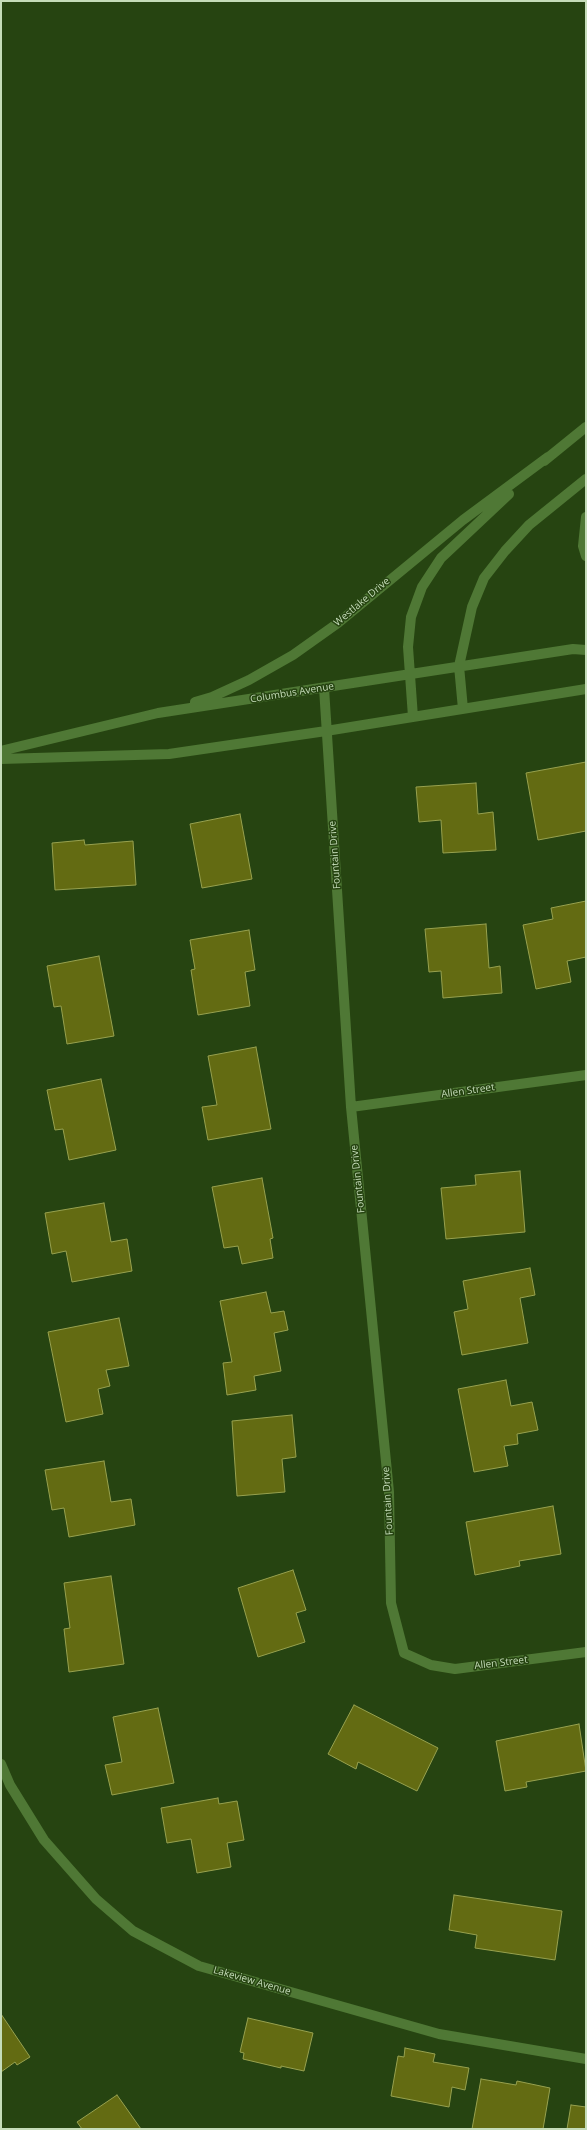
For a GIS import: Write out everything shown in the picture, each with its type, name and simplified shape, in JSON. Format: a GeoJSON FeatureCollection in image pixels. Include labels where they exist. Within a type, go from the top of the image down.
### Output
{"type":"FeatureCollection","features":[{"type":"Feature","properties":{"kind":"street"},"geometry":{"type":"LineString","coordinates":[[413,717],[408,647],[411,617],[422,587],[446,553],[548,457],[586,427]]}},
{"type":"Feature","properties":{"kind":"street","name":"Westlake Drive"},"geometry":{"type":"LineString","coordinates":[[158,713],[212,697],[249,680],[293,656],[338,623],[452,529],[548,457]]}},
{"type":"Feature","properties":{"kind":"street"},"geometry":{"type":"LineString","coordinates":[[463,709],[459,666],[472,607],[484,578],[505,551],[529,525],[586,479]]}},
{"type":"Feature","properties":{"kind":"street"},"geometry":{"type":"LineString","coordinates":[[586,516],[583,546],[586,556]]}},
{"type":"Feature","properties":{"kind":"street","name":"Columbus Avenue"},"geometry":{"type":"LineString","coordinates":[[1,751],[158,713],[573,649],[586,650]]}},
{"type":"Feature","properties":{"kind":"street","name":"Fountain Drive"},"geometry":{"type":"LineString","coordinates":[[324,688],[351,1107],[389,1492],[391,1603],[404,1653],[417,1659]]}},
{"type":"Feature","properties":{"kind":"street"},"geometry":{"type":"LineString","coordinates":[[1,759],[111,757],[169,754],[326,731],[586,689]]}},
{"type":"Feature","properties":{"kind":"street","name":"Allen Street"},"geometry":{"type":"LineString","coordinates":[[351,1107],[586,1075]]}},
{"type":"Feature","properties":{"kind":"street","name":"Allen Street"},"geometry":{"type":"LineString","coordinates":[[417,1659],[431,1665],[455,1669],[586,1652]]}},
{"type":"Feature","properties":{"kind":"street","name":"Lakeview Avenue"},"geometry":{"type":"LineString","coordinates":[[1,1764],[10,1785],[44,1840],[96,1899],[133,1931],[199,1966],[439,2034],[586,2059]]}},
{"type":"Feature","properties":{"kind":"building"},"geometry":{"type":"Polygon","coordinates":[[[586,762],[586,831],[538,840],[526,773],[586,762]]]}},
{"type":"Feature","properties":{"kind":"building"},"geometry":{"type":"Polygon","coordinates":[[[476,783],[478,814],[493,812],[496,850],[443,853],[441,820],[419,822],[416,787],[476,783]]]}},
{"type":"Feature","properties":{"kind":"building"},"geometry":{"type":"Polygon","coordinates":[[[240,814],[252,879],[202,888],[190,824],[240,814]]]}},
{"type":"Feature","properties":{"kind":"building"},"geometry":{"type":"Polygon","coordinates":[[[84,840],[85,845],[133,841],[136,885],[55,890],[52,843],[84,840]]]}},
{"type":"Feature","properties":{"kind":"building"},"geometry":{"type":"Polygon","coordinates":[[[586,901],[586,957],[567,961],[571,982],[536,989],[523,925],[553,919],[551,908],[586,901]]]}},
{"type":"Feature","properties":{"kind":"building"},"geometry":{"type":"Polygon","coordinates":[[[486,924],[489,968],[500,966],[502,993],[443,998],[441,971],[429,972],[425,929],[486,924]]]}},
{"type":"Feature","properties":{"kind":"building"},"geometry":{"type":"Polygon","coordinates":[[[249,930],[255,970],[245,972],[250,1006],[198,1015],[191,970],[195,969],[190,940],[249,930]]]}},
{"type":"Feature","properties":{"kind":"building"},"geometry":{"type":"Polygon","coordinates":[[[99,956],[114,1036],[67,1044],[61,1006],[54,1007],[47,966],[99,956]]]}},
{"type":"Feature","properties":{"kind":"building"},"geometry":{"type":"Polygon","coordinates":[[[256,1047],[271,1129],[208,1140],[202,1107],[217,1105],[208,1056],[256,1047]]]}},
{"type":"Feature","properties":{"kind":"building"},"geometry":{"type":"Polygon","coordinates":[[[101,1079],[116,1150],[69,1160],[63,1129],[55,1130],[47,1090],[101,1079]]]}},
{"type":"Feature","properties":{"kind":"building"},"geometry":{"type":"Polygon","coordinates":[[[520,1171],[525,1232],[446,1239],[441,1188],[476,1185],[475,1175],[520,1171]]]}},
{"type":"Feature","properties":{"kind":"building"},"geometry":{"type":"Polygon","coordinates":[[[262,1178],[273,1238],[270,1239],[273,1258],[242,1264],[238,1246],[224,1248],[212,1187],[262,1178]]]}},
{"type":"Feature","properties":{"kind":"building"},"geometry":{"type":"Polygon","coordinates":[[[104,1203],[111,1242],[127,1239],[132,1271],[72,1282],[66,1251],[52,1254],[45,1213],[104,1203]]]}},
{"type":"Feature","properties":{"kind":"building"},"geometry":{"type":"Polygon","coordinates":[[[530,1268],[535,1295],[520,1298],[528,1343],[462,1355],[454,1312],[468,1309],[463,1281],[530,1268]]]}},
{"type":"Feature","properties":{"kind":"building"},"geometry":{"type":"Polygon","coordinates":[[[266,1292],[271,1313],[284,1311],[288,1330],[274,1333],[281,1371],[254,1376],[256,1390],[227,1395],[223,1363],[232,1362],[220,1301],[266,1292]]]}},
{"type":"Feature","properties":{"kind":"building"},"geometry":{"type":"Polygon","coordinates":[[[119,1318],[129,1366],[106,1370],[110,1386],[98,1389],[103,1414],[66,1422],[48,1332],[119,1318]]]}},
{"type":"Feature","properties":{"kind":"building"},"geometry":{"type":"Polygon","coordinates":[[[506,1380],[511,1406],[532,1402],[538,1430],[517,1434],[518,1444],[504,1446],[508,1466],[474,1472],[458,1389],[506,1380]]]}},
{"type":"Feature","properties":{"kind":"building"},"geometry":{"type":"Polygon","coordinates":[[[292,1415],[296,1457],[282,1459],[285,1492],[237,1496],[232,1421],[292,1415]]]}},
{"type":"Feature","properties":{"kind":"building"},"geometry":{"type":"Polygon","coordinates":[[[104,1461],[111,1502],[131,1499],[135,1525],[69,1537],[64,1508],[52,1510],[45,1470],[104,1461]]]}},
{"type":"Feature","properties":{"kind":"building"},"geometry":{"type":"Polygon","coordinates":[[[553,1506],[561,1554],[519,1561],[520,1566],[475,1575],[466,1522],[553,1506]]]}},
{"type":"Feature","properties":{"kind":"building"},"geometry":{"type":"Polygon","coordinates":[[[293,1570],[306,1610],[296,1613],[305,1642],[258,1657],[238,1588],[293,1570]]]}},
{"type":"Feature","properties":{"kind":"building"},"geometry":{"type":"Polygon","coordinates":[[[111,1576],[124,1664],[69,1672],[64,1629],[70,1628],[64,1583],[111,1576]]]}},
{"type":"Feature","properties":{"kind":"building"},"geometry":{"type":"Polygon","coordinates":[[[354,1705],[438,1748],[417,1791],[358,1762],[356,1769],[328,1754],[354,1705]]]}},
{"type":"Feature","properties":{"kind":"building"},"geometry":{"type":"Polygon","coordinates":[[[158,1708],[174,1783],[112,1795],[105,1765],[122,1762],[113,1717],[158,1708]]]}},
{"type":"Feature","properties":{"kind":"building"},"geometry":{"type":"Polygon","coordinates":[[[579,1724],[586,1771],[526,1782],[527,1787],[505,1791],[496,1741],[579,1724]]]}},
{"type":"Feature","properties":{"kind":"building"},"geometry":{"type":"Polygon","coordinates":[[[218,1798],[219,1804],[237,1801],[244,1840],[227,1843],[231,1867],[197,1873],[191,1839],[167,1843],[161,1808],[218,1798]]]}},
{"type":"Feature","properties":{"kind":"building"},"geometry":{"type":"Polygon","coordinates":[[[454,1895],[562,1911],[555,1960],[475,1948],[477,1935],[449,1930],[454,1895]]]}},
{"type":"Feature","properties":{"kind":"building"},"geometry":{"type":"Polygon","coordinates":[[[1,2014],[30,2057],[17,2065],[15,2062],[1,2072],[1,2014]]]}},
{"type":"Feature","properties":{"kind":"building"},"geometry":{"type":"Polygon","coordinates":[[[248,2018],[313,2033],[304,2071],[281,2066],[281,2068],[243,2059],[244,2053],[240,2052],[248,2018]]]}},
{"type":"Feature","properties":{"kind":"building"},"geometry":{"type":"Polygon","coordinates":[[[405,2048],[435,2054],[433,2062],[469,2068],[465,2090],[452,2087],[449,2107],[391,2096],[398,2056],[404,2057],[405,2048]]]}},
{"type":"Feature","properties":{"kind":"building"},"geometry":{"type":"Polygon","coordinates":[[[481,2079],[516,2085],[517,2081],[550,2088],[543,2129],[472,2129],[481,2079]]]}},
{"type":"Feature","properties":{"kind":"building"},"geometry":{"type":"Polygon","coordinates":[[[117,2095],[141,2129],[82,2129],[77,2122],[117,2095]]]}},
{"type":"Feature","properties":{"kind":"building"},"geometry":{"type":"Polygon","coordinates":[[[571,2105],[586,2107],[586,2129],[567,2129],[571,2105]]]}}]}
